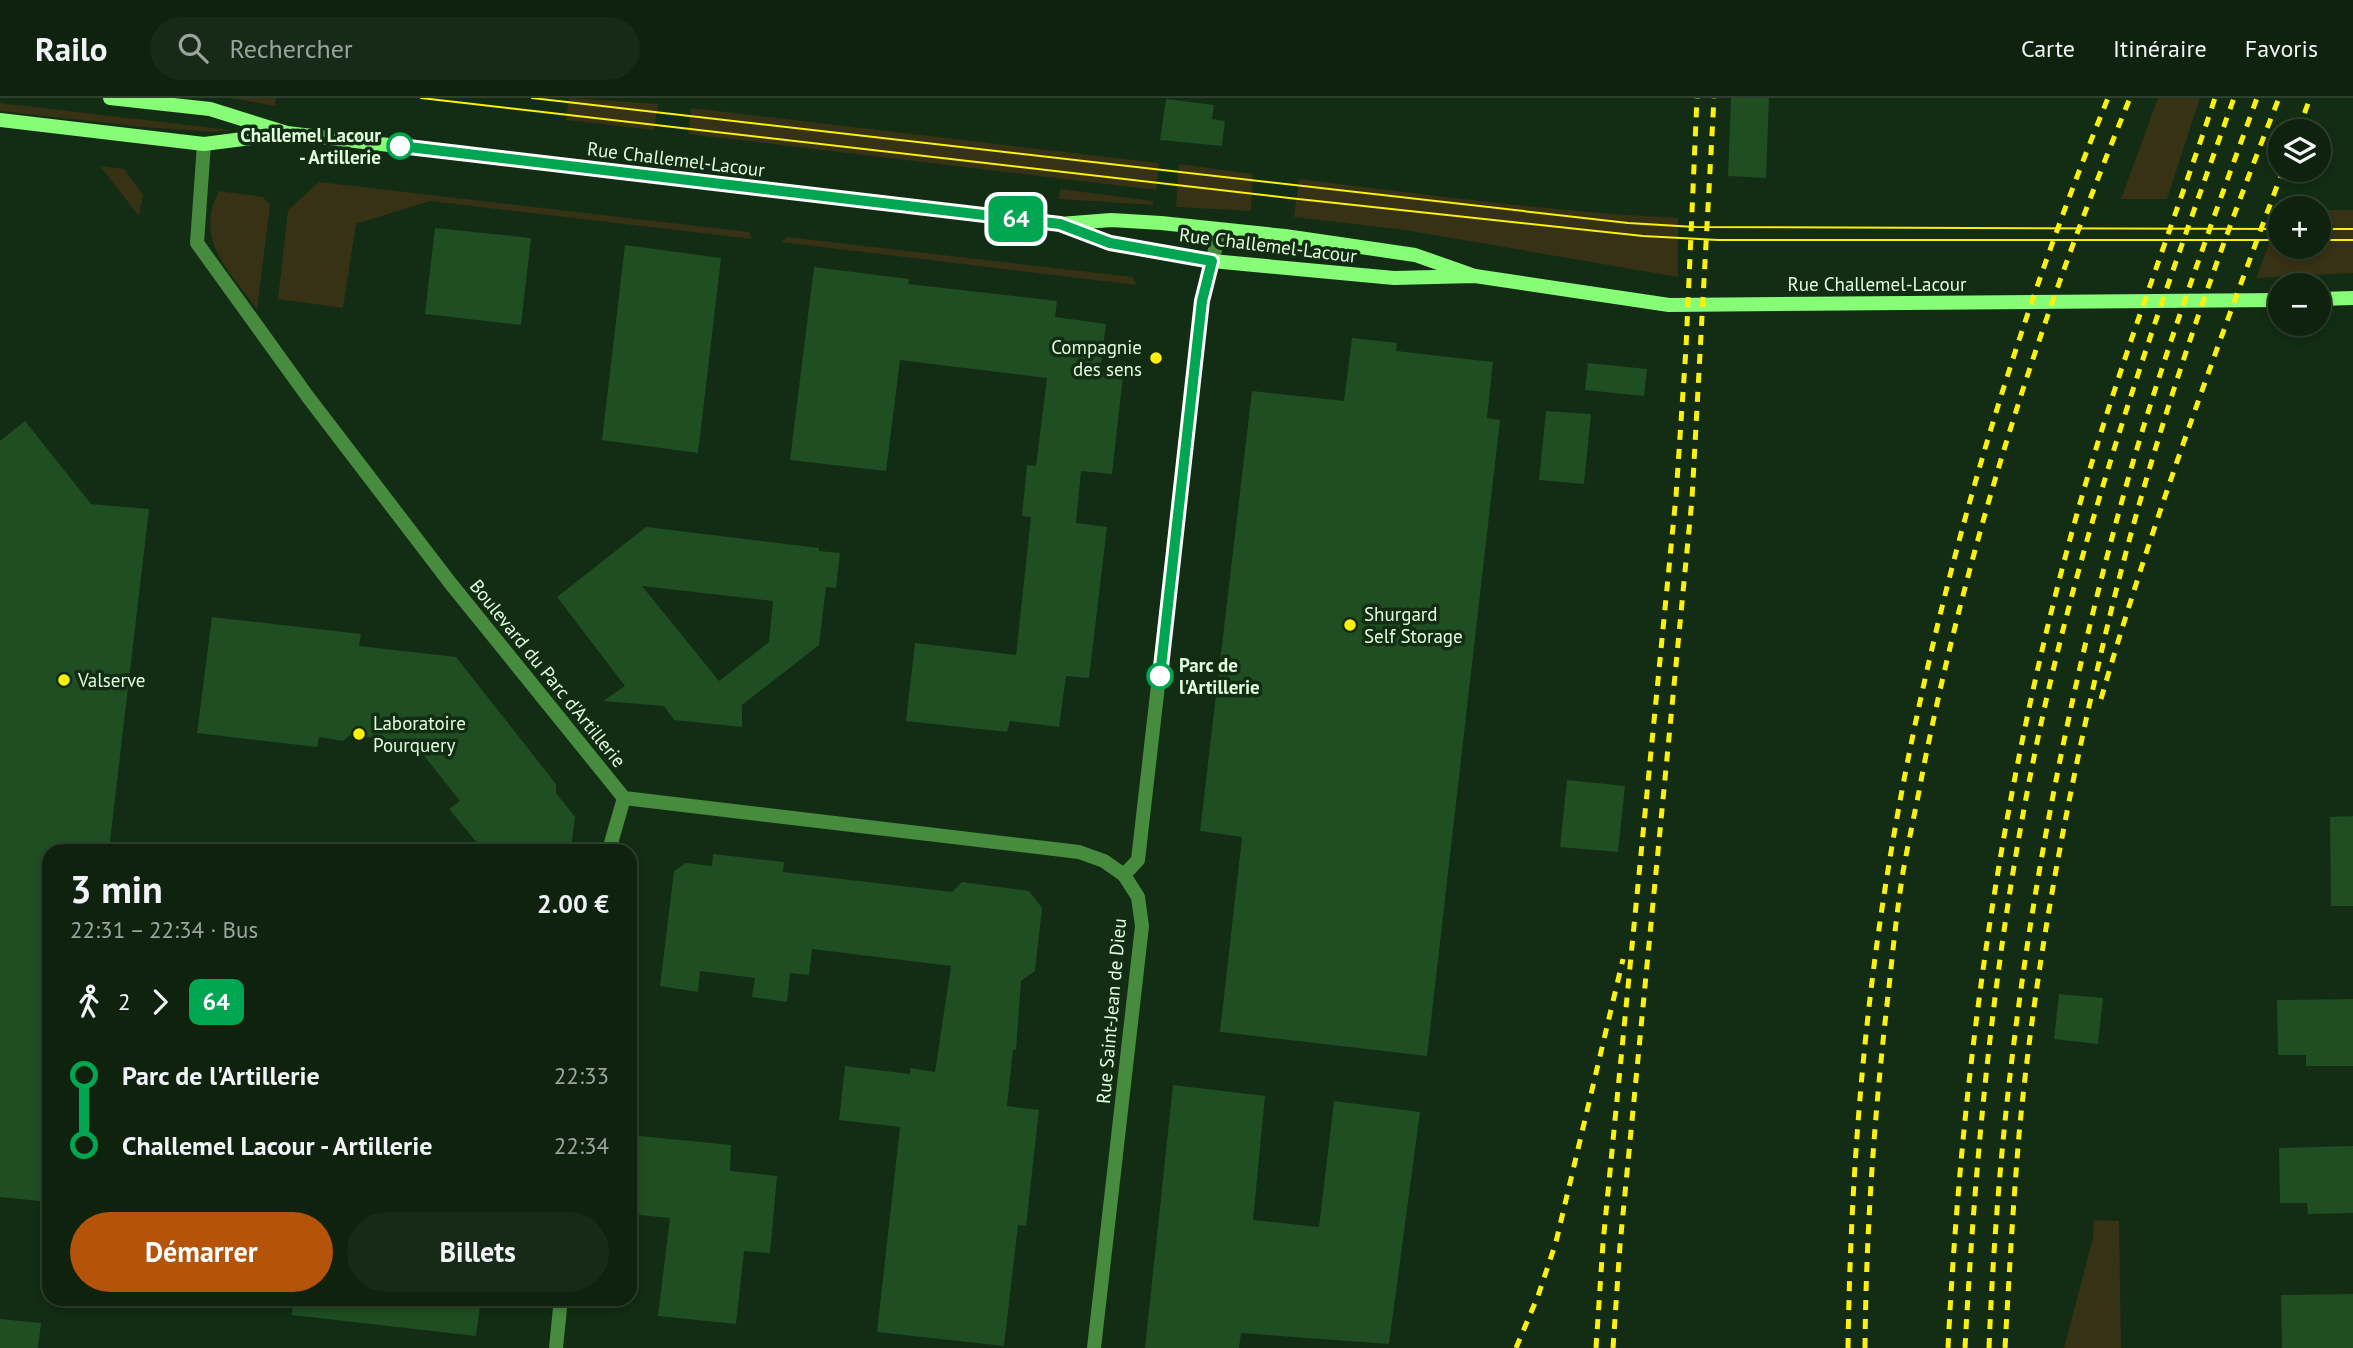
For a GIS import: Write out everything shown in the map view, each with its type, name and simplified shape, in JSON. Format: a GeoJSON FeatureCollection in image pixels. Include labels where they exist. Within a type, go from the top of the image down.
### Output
{"type":"FeatureCollection","features":[{"type":"Feature","properties":{"kind":"street","name":"Rue Challemel-Lacour"},"geometry":{"type":"LineString","coordinates":[[110,98],[210,109],[287,133],[1060,224],[1111,220],[1220,230],[1415,255],[1475,276]]}},
{"type":"Feature","properties":{"kind":"street","name":"Rue Challemel-Lacour"},"geometry":{"type":"LineString","coordinates":[[0,120],[204,144],[287,133]]}},
{"type":"Feature","properties":{"kind":"street","name":"Boulevard du Parc d'Artillerie"},"geometry":{"type":"LineString","coordinates":[[204,144],[197,243],[308,397],[451,584],[624,798],[1079,852],[1104,861],[1124,876]]}},
{"type":"Feature","properties":{"kind":"street","name":"Rue Challemel-Lacour"},"geometry":{"type":"LineString","coordinates":[[1060,224],[1110,243],[1212,261],[1394,278],[1475,276],[1669,305],[2268,300]]}},
{"type":"Feature","properties":{"kind":"street"},"geometry":{"type":"LineString","coordinates":[[1124,876],[1138,860],[1202,301],[1220,230]]}},
{"type":"Feature","properties":{"kind":"street"},"geometry":{"type":"LineString","coordinates":[[2331,299],[2353,298]]}},
{"type":"Feature","properties":{"kind":"street"},"geometry":{"type":"LineString","coordinates":[[611,844],[624,798]]}},
{"type":"Feature","properties":{"kind":"street","name":"Rue Saint-Jean de Dieu"},"geometry":{"type":"LineString","coordinates":[[1094,1348],[1142,926],[1138,897],[1124,876]]}},
{"type":"Feature","properties":{"kind":"street"},"geometry":{"type":"LineString","coordinates":[[556,1348],[560,1306]]}},
{"type":"Feature","properties":{"kind":"shaded area"},"geometry":{"type":"Polygon","coordinates":[[[230,98],[276,98],[275,106],[230,98]]]}},
{"type":"Feature","properties":{"kind":"shaded area"},"geometry":{"type":"Polygon","coordinates":[[[569,98],[658,104],[654,130],[566,120],[569,98]]]}},
{"type":"Feature","properties":{"kind":"shaded area"},"geometry":{"type":"Polygon","coordinates":[[[2158,98],[2200,98],[2167,199],[2121,199],[2158,98]]]}},
{"type":"Feature","properties":{"kind":"shaded area"},"geometry":{"type":"Polygon","coordinates":[[[0,103],[230,130],[213,132],[143,127],[0,111],[0,103]]]}},
{"type":"Feature","properties":{"kind":"shaded area"},"geometry":{"type":"Polygon","coordinates":[[[691,108],[1159,163],[1156,190],[688,134],[691,108]]]}},
{"type":"Feature","properties":{"kind":"shaded area"},"geometry":{"type":"Polygon","coordinates":[[[1179,164],[1253,174],[1251,211],[1176,207],[1179,164]]]}},
{"type":"Feature","properties":{"kind":"shaded area"},"geometry":{"type":"Polygon","coordinates":[[[100,166],[124,169],[143,195],[139,216],[100,166]]]}},
{"type":"Feature","properties":{"kind":"shaded area"},"geometry":{"type":"Polygon","coordinates":[[[1299,179],[1535,207],[1678,218],[1678,277],[1405,230],[1294,217],[1299,179]]]}},
{"type":"Feature","properties":{"kind":"shaded area"},"geometry":{"type":"Polygon","coordinates":[[[319,182],[749,232],[752,239],[430,201],[356,224],[343,308],[278,299],[288,210],[319,182]]]}},
{"type":"Feature","properties":{"kind":"shaded area"},"geometry":{"type":"Polygon","coordinates":[[[1060,189],[1153,201],[1153,205],[1059,199],[1060,189]]]}},
{"type":"Feature","properties":{"kind":"shaded area"},"geometry":{"type":"Polygon","coordinates":[[[219,191],[263,197],[270,205],[257,309],[226,268],[212,240],[212,208],[219,191]]]}},
{"type":"Feature","properties":{"kind":"shaded area"},"geometry":{"type":"Polygon","coordinates":[[[2331,210],[2353,210],[2353,273],[2268,273],[2268,277],[2256,278],[2268,246],[2268,259],[2331,259],[2331,210]]]}},
{"type":"Feature","properties":{"kind":"shaded area"},"geometry":{"type":"Polygon","coordinates":[[[787,237],[1132,277],[1137,285],[781,242],[787,237]]]}},
{"type":"Feature","properties":{"kind":"shaded area"},"geometry":{"type":"Polygon","coordinates":[[[2094,1220],[2119,1221],[2121,1348],[2064,1348],[2093,1238],[2094,1220]]]}},
{"type":"Feature","properties":{"kind":"building"},"geometry":{"type":"Polygon","coordinates":[[[1731,98],[1769,98],[1766,178],[1728,176],[1731,98]]]}},
{"type":"Feature","properties":{"kind":"building"},"geometry":{"type":"Polygon","coordinates":[[[1166,99],[1214,105],[1212,119],[1225,121],[1222,146],[1160,140],[1166,99]]]}},
{"type":"Feature","properties":{"kind":"building"},"geometry":{"type":"Polygon","coordinates":[[[435,228],[531,238],[521,325],[425,314],[435,228]]]}},
{"type":"Feature","properties":{"kind":"building"},"geometry":{"type":"Polygon","coordinates":[[[625,245],[721,258],[698,453],[602,440],[625,245]]]}},
{"type":"Feature","properties":{"kind":"building"},"geometry":{"type":"Polygon","coordinates":[[[814,267],[909,279],[908,284],[1057,301],[1055,317],[1106,324],[1100,372],[1123,376],[1112,474],[1081,471],[1076,523],[1107,527],[1089,678],[1066,676],[1059,727],[1010,721],[1007,732],[906,721],[915,643],[1016,655],[1031,517],[1022,516],[1027,465],[1036,466],[1047,378],[900,360],[886,471],[790,460],[814,267]]]}},
{"type":"Feature","properties":{"kind":"building","name":"Shurgard Self Storage"},"geometry":{"type":"Polygon","coordinates":[[[1352,338],[1397,343],[1396,351],[1493,362],[1487,418],[1500,420],[1427,1056],[1220,1032],[1242,837],[1200,831],[1252,391],[1344,401],[1352,338]]]}},
{"type":"Feature","properties":{"kind":"building"},"geometry":{"type":"Polygon","coordinates":[[[1588,363],[1647,369],[1644,396],[1585,390],[1588,363]]]}},
{"type":"Feature","properties":{"kind":"building"},"geometry":{"type":"Polygon","coordinates":[[[1546,411],[1591,414],[1584,484],[1539,480],[1546,411]]]}},
{"type":"Feature","properties":{"kind":"building","name":"Valserve"},"geometry":{"type":"Polygon","coordinates":[[[25,421],[91,504],[149,509],[110,844],[42,844],[42,1201],[0,1197],[0,441],[25,421]]]}},
{"type":"Feature","properties":{"kind":"building"},"geometry":{"type":"Polygon","coordinates":[[[646,527],[819,548],[819,551],[840,553],[836,588],[826,587],[819,645],[742,705],[742,727],[674,720],[664,706],[603,701],[625,686],[557,597],[646,527]],[[642,586],[719,681],[769,642],[773,601],[642,586]]]}},
{"type":"Feature","properties":{"kind":"building","name":"Laboratoire Pourquery"},"geometry":{"type":"Polygon","coordinates":[[[212,617],[361,634],[359,646],[456,657],[556,784],[556,793],[575,817],[572,844],[478,844],[449,809],[460,801],[414,743],[350,735],[343,741],[319,737],[317,747],[197,733],[212,617]]]}},
{"type":"Feature","properties":{"kind":"building"},"geometry":{"type":"Polygon","coordinates":[[[1567,780],[1625,786],[1618,852],[1560,847],[1567,780]]]}},
{"type":"Feature","properties":{"kind":"building"},"geometry":{"type":"Polygon","coordinates":[[[2353,816],[2353,906],[2331,906],[2330,817],[2353,816]]]}},
{"type":"Feature","properties":{"kind":"building"},"geometry":{"type":"Polygon","coordinates":[[[713,854],[784,862],[783,872],[952,892],[962,882],[1029,891],[1042,908],[1035,971],[1021,981],[1016,1050],[1013,1050],[1007,1106],[1039,1110],[1026,1226],[1018,1225],[1004,1346],[877,1332],[900,1127],[839,1120],[845,1066],[910,1074],[910,1068],[935,1072],[951,966],[812,949],[809,975],[790,973],[787,1002],[752,997],[755,978],[700,971],[698,992],[660,986],[674,871],[686,863],[712,866],[713,854]]]}},
{"type":"Feature","properties":{"kind":"building"},"geometry":{"type":"Polygon","coordinates":[[[2059,994],[2103,998],[2098,1044],[2054,1039],[2059,994]]]}},
{"type":"Feature","properties":{"kind":"building"},"geometry":{"type":"Polygon","coordinates":[[[2353,999],[2353,1066],[2306,1066],[2306,1055],[2278,1055],[2277,1000],[2353,999]]]}},
{"type":"Feature","properties":{"kind":"building"},"geometry":{"type":"Polygon","coordinates":[[[1173,1085],[1265,1096],[1253,1220],[1319,1227],[1334,1101],[1420,1112],[1389,1344],[1241,1333],[1239,1348],[1145,1348],[1173,1085]]]}},
{"type":"Feature","properties":{"kind":"building"},"geometry":{"type":"Polygon","coordinates":[[[637,1136],[731,1145],[730,1171],[777,1176],[770,1253],[744,1251],[736,1324],[658,1316],[670,1218],[637,1215],[637,1136]]]}},
{"type":"Feature","properties":{"kind":"building"},"geometry":{"type":"Polygon","coordinates":[[[2353,1146],[2353,1213],[2308,1214],[2307,1203],[2280,1203],[2279,1148],[2353,1146]]]}},
{"type":"Feature","properties":{"kind":"building"},"geometry":{"type":"Polygon","coordinates":[[[2353,1294],[2353,1348],[2282,1348],[2281,1295],[2353,1294]]]}},
{"type":"Feature","properties":{"kind":"building"},"geometry":{"type":"Polygon","coordinates":[[[293,1306],[480,1306],[476,1336],[292,1315],[293,1306]]]}},
{"type":"Feature","properties":{"kind":"building"},"geometry":{"type":"Polygon","coordinates":[[[0,1319],[41,1323],[38,1348],[0,1348],[0,1319]]]}},
{"type":"Feature","properties":{"kind":"tram line"},"geometry":{"type":"LineString","coordinates":[[421,98],[1643,236],[1718,240],[2268,240]]}},
{"type":"Feature","properties":{"kind":"tram line"},"geometry":{"type":"LineString","coordinates":[[532,98],[1628,223],[1695,227],[2268,229]]}},
{"type":"Feature","properties":{"kind":"tram line"},"geometry":{"type":"LineString","coordinates":[[2331,229],[2353,229]]}},
{"type":"Feature","properties":{"kind":"tram line"},"geometry":{"type":"LineString","coordinates":[[2331,240],[2353,240]]}},
{"type":"Feature","properties":{"kind":"railway"},"geometry":{"type":"LineString","coordinates":[[1596,1348],[1603,1243],[1676,496],[1686,348],[1697,98]]}},
{"type":"Feature","properties":{"kind":"railway"},"geometry":{"type":"LineString","coordinates":[[1613,1348],[1620,1245],[1692,499],[1714,98]]}},
{"type":"Feature","properties":{"kind":"railway"},"geometry":{"type":"LineString","coordinates":[[1848,1348],[1853,1193],[1866,1038],[1878,936],[1916,722],[1940,616],[1998,405],[2032,301],[2108,98]]}},
{"type":"Feature","properties":{"kind":"railway"},"geometry":{"type":"LineString","coordinates":[[1865,1348],[1869,1212],[1895,930],[1905,859],[1941,684],[1962,598],[2010,429],[2067,262],[2130,98]]}},
{"type":"Feature","properties":{"kind":"railway"},"geometry":{"type":"LineString","coordinates":[[1948,1348],[1955,1234],[1978,1008],[1994,896],[2037,672],[2095,452],[2215,98]]}},
{"type":"Feature","properties":{"kind":"railway"},"geometry":{"type":"LineString","coordinates":[[1965,1348],[1975,1194],[1990,1039],[2011,886],[2039,733],[2078,572],[2101,492],[2151,334],[2234,98]]}},
{"type":"Feature","properties":{"kind":"railway"},"geometry":{"type":"LineString","coordinates":[[1989,1348],[1995,1242],[2016,1030],[2030,925],[2069,715],[2093,611],[2135,456],[2184,302],[2257,98]]}},
{"type":"Feature","properties":{"kind":"railway"},"geometry":{"type":"LineString","coordinates":[[2005,1348],[2019,1135],[2034,1008],[2054,882],[2092,694],[2123,564],[2161,429],[2205,295],[2279,98]]}},
{"type":"Feature","properties":{"kind":"railway"},"geometry":{"type":"LineString","coordinates":[[2302,119],[2310,98]]}},
{"type":"Feature","properties":{"kind":"railway"},"geometry":{"type":"LineString","coordinates":[[2101,699],[2164,499],[2279,182]]}},
{"type":"Feature","properties":{"kind":"railway"},"geometry":{"type":"LineString","coordinates":[[1516,1348],[1538,1296],[1556,1242],[1623,959]]}},
{"type":"Feature","properties":{"kind":"bus line","name":"64"},"geometry":{"type":"LineString","coordinates":[[400,146],[1060,224],[1110,243],[1212,261],[1202,301],[1160,676]]}},
{"type":"Feature","properties":{"kind":"place","name":"Challemel Lacour - Artillerie"},"geometry":{"type":"Point","coordinates":[400,146]}},
{"type":"Feature","properties":{"kind":"place","name":"Compagnie des sens"},"geometry":{"type":"Point","coordinates":[1156,358]}},
{"type":"Feature","properties":{"kind":"place","name":"Shurgard Self Storage"},"geometry":{"type":"Point","coordinates":[1350,625]}},
{"type":"Feature","properties":{"kind":"place","name":"Parc de l'Artillerie"},"geometry":{"type":"Point","coordinates":[1160,676]}},
{"type":"Feature","properties":{"kind":"place","name":"Valserve"},"geometry":{"type":"Point","coordinates":[64,680]}},
{"type":"Feature","properties":{"kind":"place","name":"Laboratoire Pourquery"},"geometry":{"type":"Point","coordinates":[359,734]}}]}
